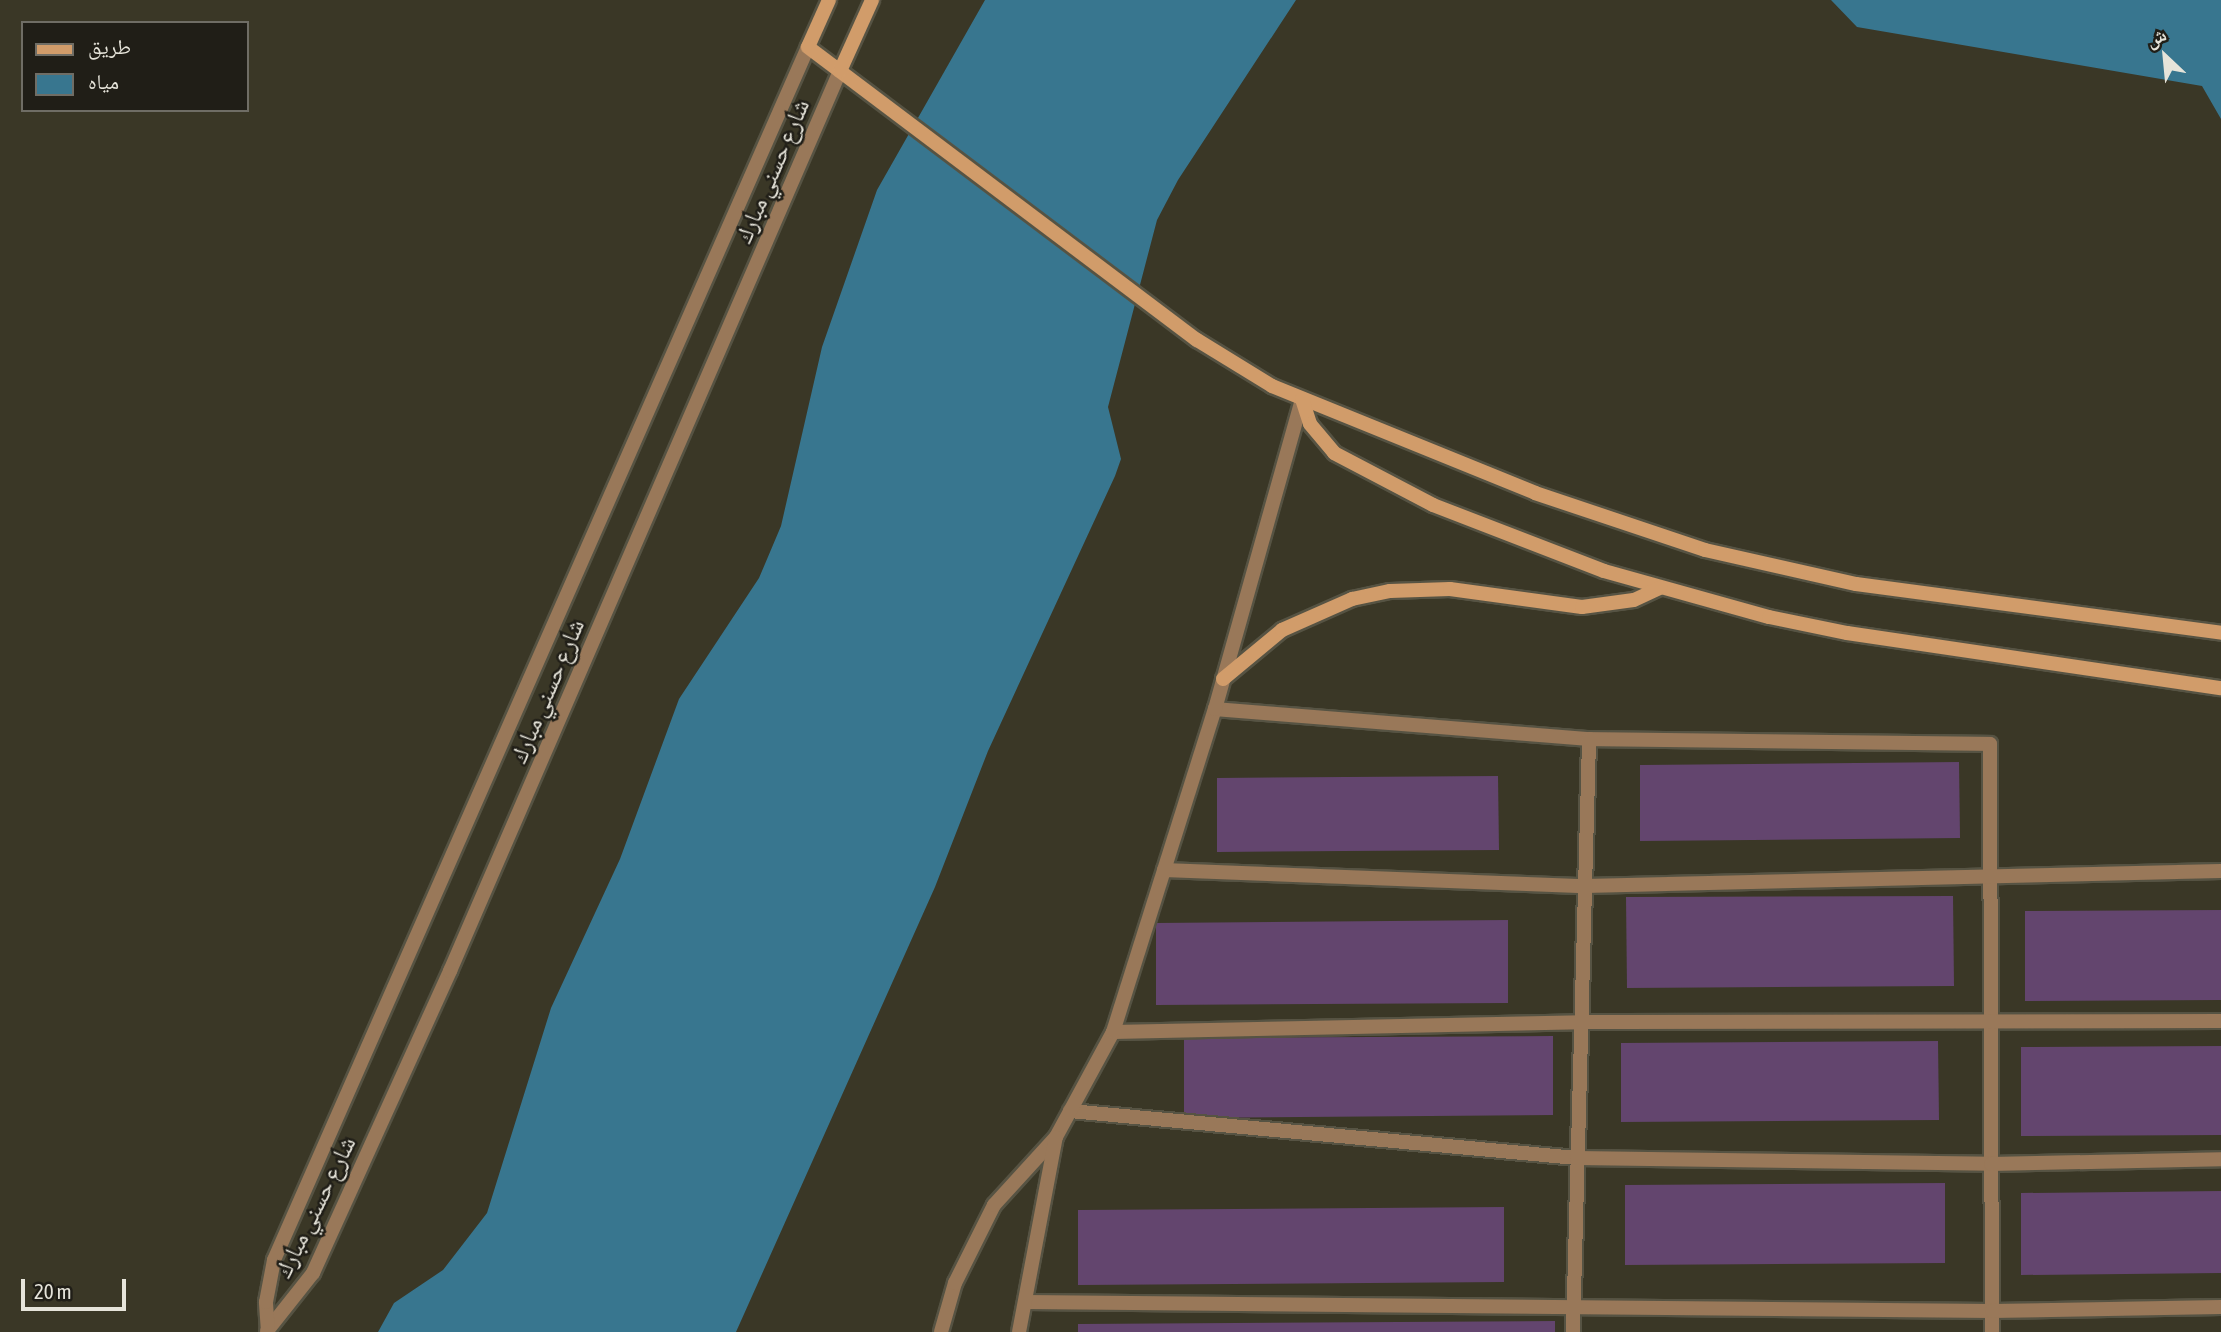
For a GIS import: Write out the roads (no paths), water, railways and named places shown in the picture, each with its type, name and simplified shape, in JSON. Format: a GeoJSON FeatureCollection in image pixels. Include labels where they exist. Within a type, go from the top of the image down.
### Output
{"type":"FeatureCollection","features":[{"type":"Feature","properties":{"kind":"main road","name":"شارع حسني مبارك"},"geometry":{"type":"LineString","coordinates":[[808,47],[829,0]]}},
{"type":"Feature","properties":{"kind":"main road","name":"شارع حسني مبارك"},"geometry":{"type":"LineString","coordinates":[[840,71],[872,0]]}},
{"type":"Feature","properties":{"kind":"main road"},"geometry":{"type":"LineString","coordinates":[[808,47],[1197,340],[1244,370],[1303,399],[1535,493],[1705,550],[1856,584],[2221,634]]}},
{"type":"Feature","properties":{"kind":"main road"},"geometry":{"type":"LineString","coordinates":[[1303,399],[1310,424],[1334,453],[1433,505],[1517,540],[1660,588],[1847,633],[2221,688]]}},
{"type":"Feature","properties":{"kind":"main road"},"geometry":{"type":"LineString","coordinates":[[1223,678],[1251,652],[1305,618],[1352,599],[1390,591],[1450,589],[1583,607],[1634,600],[1660,588]]}},
{"type":"Feature","properties":{"kind":"street","name":"شارع حسني مبارك"},"geometry":{"type":"LineString","coordinates":[[267,1331],[266,1302],[274,1259],[808,47]]}},
{"type":"Feature","properties":{"kind":"street","name":"شارع حسني مبارك"},"geometry":{"type":"LineString","coordinates":[[267,1331],[313,1272],[439,996],[840,71]]}},
{"type":"Feature","properties":{"kind":"street"},"geometry":{"type":"LineString","coordinates":[[941,1332],[955,1283],[994,1205],[1056,1137],[1113,1031],[1215,709],[1303,399]]}},
{"type":"Feature","properties":{"kind":"street"},"geometry":{"type":"LineString","coordinates":[[1215,709],[1589,739],[1990,744],[1992,1332]]}},
{"type":"Feature","properties":{"kind":"street"},"geometry":{"type":"LineString","coordinates":[[1573,1332],[1589,739]]}},
{"type":"Feature","properties":{"kind":"street"},"geometry":{"type":"LineString","coordinates":[[1164,870],[1585,886],[2221,872]]}},
{"type":"Feature","properties":{"kind":"street"},"geometry":{"type":"LineString","coordinates":[[1113,1031],[1581,1022],[1991,1019],[2221,1021]]}},
{"type":"Feature","properties":{"kind":"street"},"geometry":{"type":"LineString","coordinates":[[1070,1111],[1577,1158],[1991,1164],[2221,1159]]}},
{"type":"Feature","properties":{"kind":"street"},"geometry":{"type":"LineString","coordinates":[[1019,1332],[1056,1137]]}},
{"type":"Feature","properties":{"kind":"street"},"geometry":{"type":"LineString","coordinates":[[1026,1302],[1992,1311],[2221,1307]]}},
{"type":"Feature","properties":{"kind":"water"},"geometry":{"type":"Polygon","coordinates":[[[985,0],[1296,0],[1178,180],[1157,220],[1108,407],[1121,459],[1115,476],[988,751],[935,887],[736,1332],[378,1332],[394,1303],[443,1270],[487,1213],[551,1008],[620,859],[679,699],[759,578],[781,526],[822,347],[877,190],[985,0]]]}},
{"type":"Feature","properties":{"kind":"water"},"geometry":{"type":"Polygon","coordinates":[[[1831,0],[2221,0],[2221,119],[2202,86],[1857,27],[1831,0]]]}}]}
